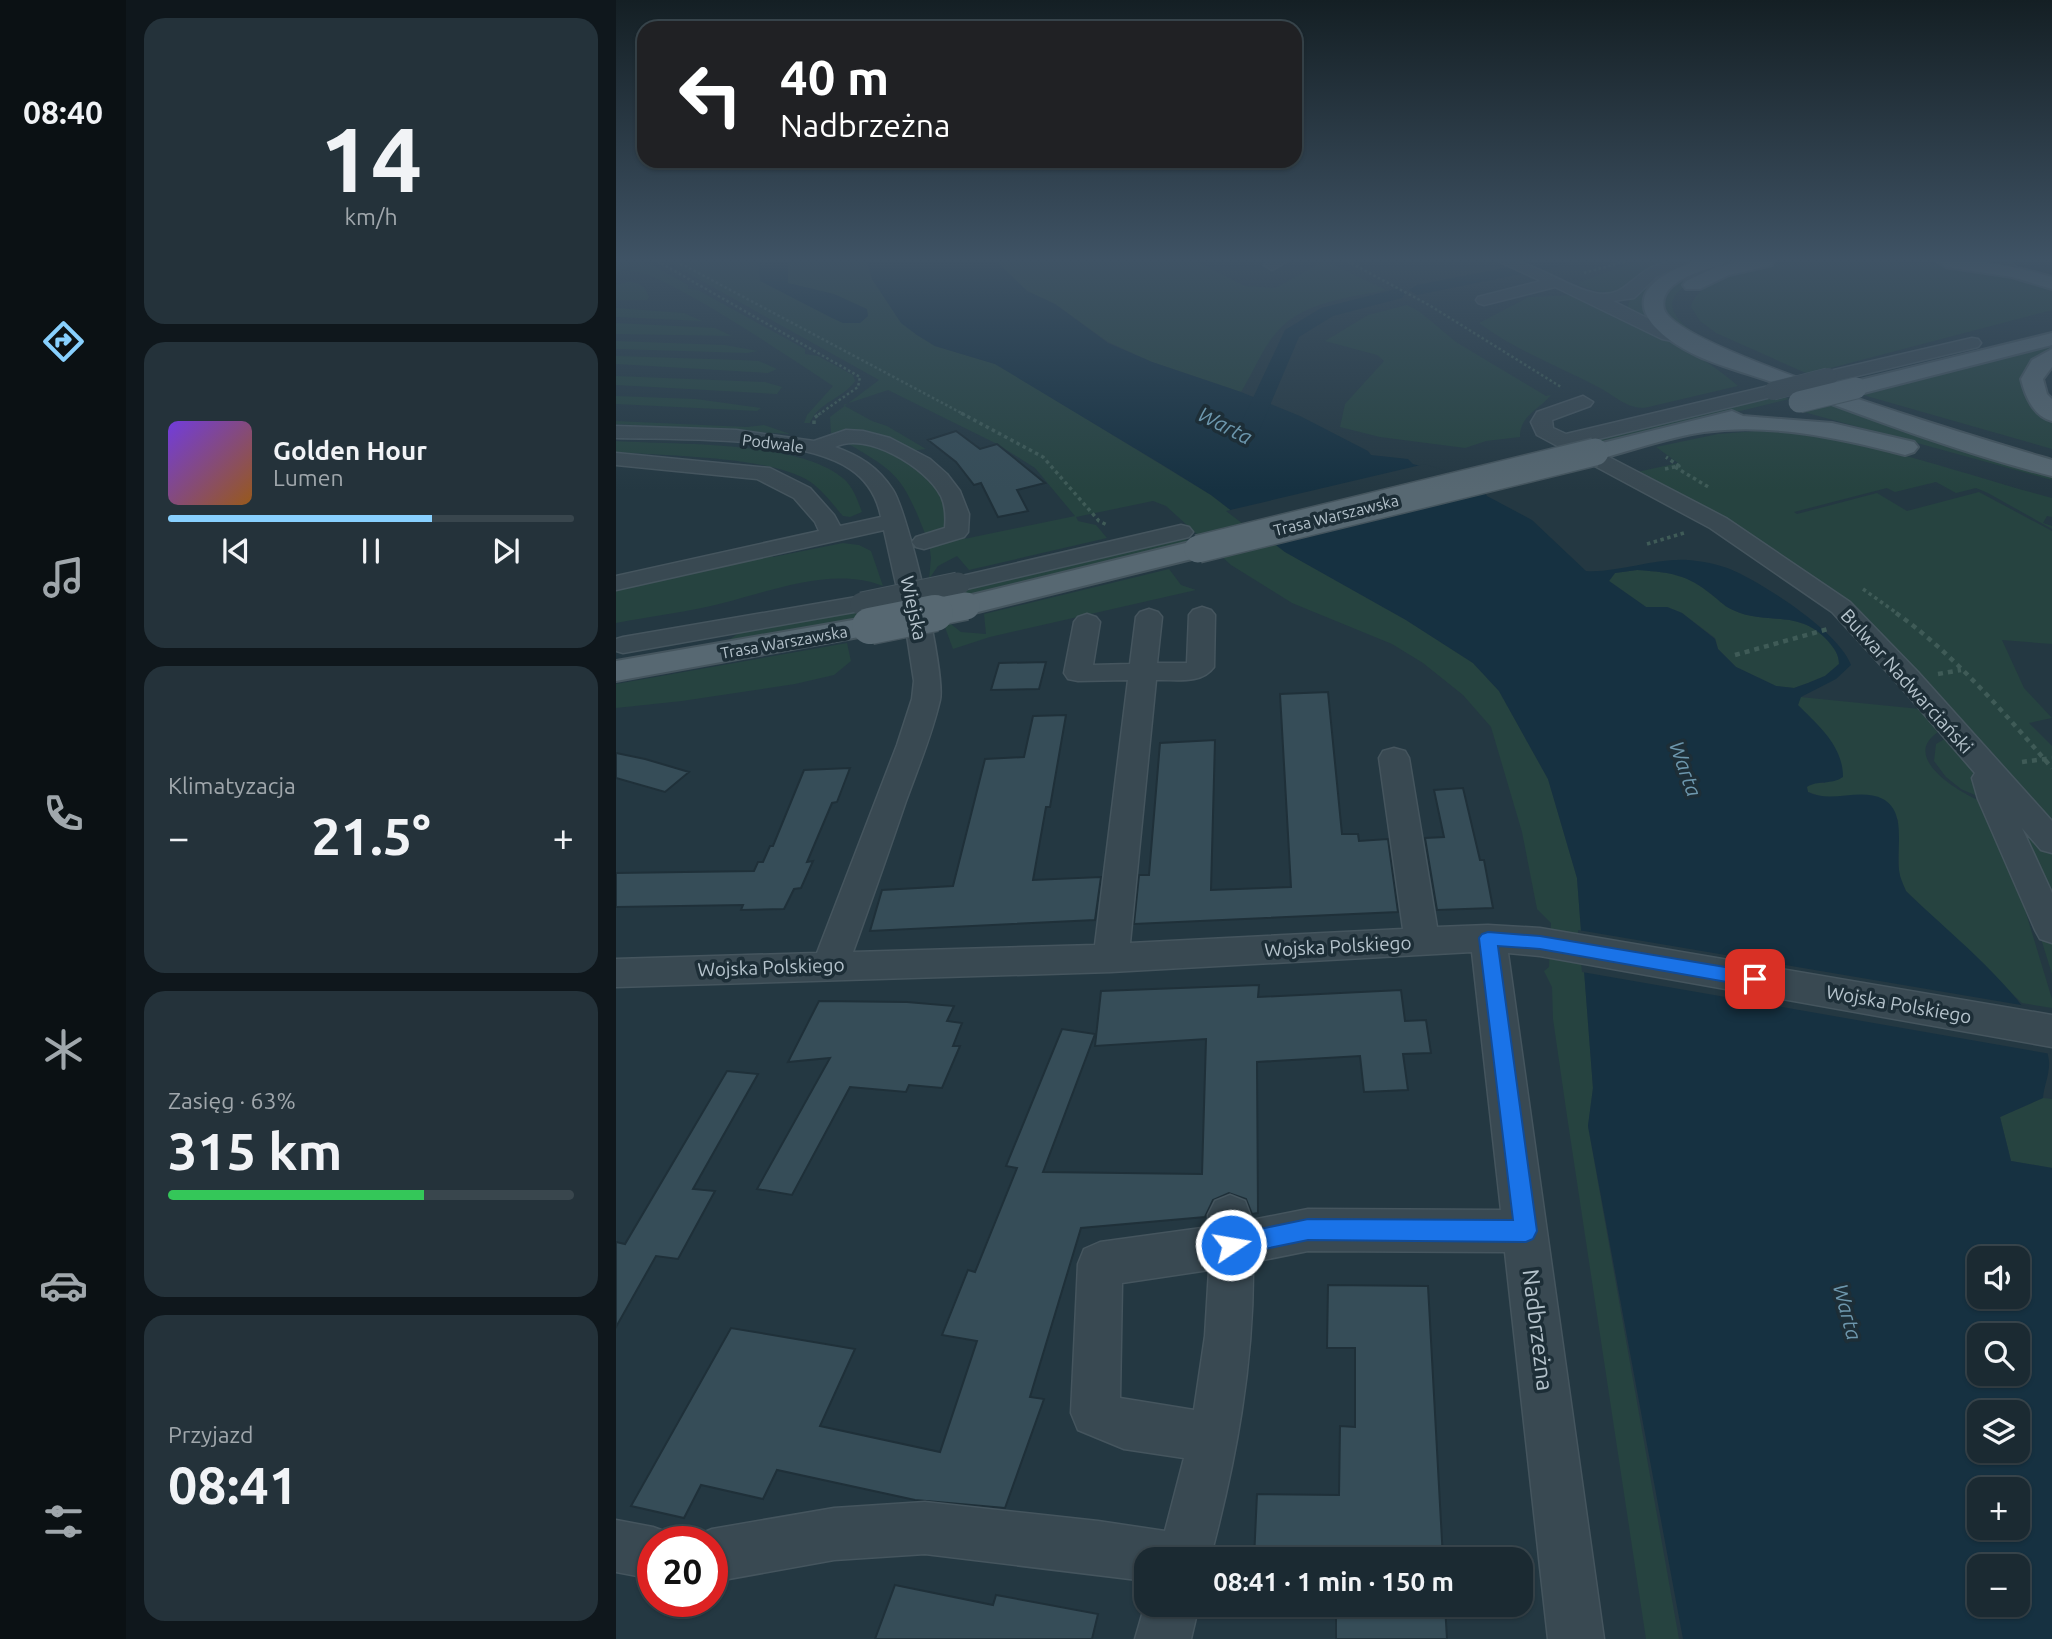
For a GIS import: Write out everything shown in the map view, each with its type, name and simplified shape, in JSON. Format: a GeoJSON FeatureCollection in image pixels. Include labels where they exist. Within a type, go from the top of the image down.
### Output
{"type":"FeatureCollection","features":[{"type":"Feature","properties":{"kind":"main road"},"geometry":{"type":"LineString","coordinates":[[1714,337],[1802,375],[1880,403],[2052,454]]}},
{"type":"Feature","properties":{"kind":"main road","name":"Trasa Warszawska"},"geometry":{"type":"LineString","coordinates":[[618,658],[866,615],[962,595],[1583,446],[1707,425],[1856,388],[2016,337]]}},
{"type":"Feature","properties":{"kind":"main road","name":"Trasa Warszawska"},"geometry":{"type":"LineString","coordinates":[[1965,353],[1992,354],[2027,337]]}},
{"type":"Feature","properties":{"kind":"main road"},"geometry":{"type":"LineString","coordinates":[[1683,338],[1715,353],[1864,410],[2052,468]]}},
{"type":"Feature","properties":{"kind":"main road"},"geometry":{"type":"LineString","coordinates":[[2052,356],[2039,365],[2032,379],[2036,396],[2052,414]]}},
{"type":"Feature","properties":{"kind":"main road"},"geometry":{"type":"LineString","coordinates":[[1707,425],[1773,425],[1846,433],[2052,489]]}},
{"type":"Feature","properties":{"kind":"main road"},"geometry":{"type":"LineString","coordinates":[[618,658],[730,639]]}},
{"type":"Feature","properties":{"kind":"street","name":"Trasa Warszawska"},"geometry":{"type":"LineString","coordinates":[[1583,446],[1773,390],[1938,351],[1965,353]]}},
{"type":"Feature","properties":{"kind":"street","name":"Bulwar Nadwarciański"},"geometry":{"type":"LineString","coordinates":[[1583,402],[1544,416],[1541,422],[1544,431],[1718,523],[1841,607],[1908,678],[1984,766],[1993,799],[2052,930]]}},
{"type":"Feature","properties":{"kind":"street","name":"Podwale"},"geometry":{"type":"LineString","coordinates":[[616,432],[800,443],[851,461],[881,484],[895,521]]}},
{"type":"Feature","properties":{"kind":"street"},"geometry":{"type":"LineString","coordinates":[[815,449],[846,435],[868,437],[908,453],[941,479],[956,503],[958,527],[956,532],[924,542]]}},
{"type":"Feature","properties":{"kind":"street"},"geometry":{"type":"LineString","coordinates":[[616,459],[762,473],[802,493],[826,520],[832,534]]}},
{"type":"Feature","properties":{"kind":"street"},"geometry":{"type":"LineString","coordinates":[[616,583],[895,521]]}},
{"type":"Feature","properties":{"kind":"street","name":"Wiejska"},"geometry":{"type":"LineString","coordinates":[[830,965],[916,733],[926,699],[928,681],[895,521]]}},
{"type":"Feature","properties":{"kind":"street"},"geometry":{"type":"LineString","coordinates":[[1087,622],[1078,673],[1195,671],[1200,667],[1202,615]]}},
{"type":"Feature","properties":{"kind":"street"},"geometry":{"type":"LineString","coordinates":[[1111,958],[1149,617]]}},
{"type":"Feature","properties":{"kind":"street"},"geometry":{"type":"LineString","coordinates":[[1394,758],[1422,942]]}},
{"type":"Feature","properties":{"kind":"street"},"geometry":{"type":"LineString","coordinates":[[1984,766],[2052,842]]}},
{"type":"Feature","properties":{"kind":"street","name":"Wojska Polskiego"},"geometry":{"type":"LineString","coordinates":[[616,973],[1111,958],[1488,938],[1540,942],[2052,1031]]}},
{"type":"Feature","properties":{"kind":"street","name":"Nadbrzeżna"},"geometry":{"type":"LineString","coordinates":[[1488,938],[1576,1639]]}},
{"type":"Feature","properties":{"kind":"street"},"geometry":{"type":"LineString","coordinates":[[1212,1438],[1124,1424],[1095,1413],[1100,1264],[1231,1230],[1526,1231]]}},
{"type":"Feature","properties":{"kind":"street"},"geometry":{"type":"LineString","coordinates":[[1187,1547],[1200,1499],[1224,1376],[1231,1230]]}},
{"type":"Feature","properties":{"kind":"street"},"geometry":{"type":"LineString","coordinates":[[728,1553],[834,1534],[925,1528],[1134,1553]]}},
{"type":"Feature","properties":{"kind":"street"},"geometry":{"type":"LineString","coordinates":[[616,1546],[637,1550]]}},
{"type":"Feature","properties":{"kind":"street"},"geometry":{"type":"LineString","coordinates":[[1163,1639],[1169,1617]]}},
{"type":"Feature","properties":{"kind":"path"},"geometry":{"type":"LineString","coordinates":[[792,337],[855,373],[861,380],[858,387],[827,411]]}},
{"type":"Feature","properties":{"kind":"path"},"geometry":{"type":"LineString","coordinates":[[819,337],[1043,457],[1100,522],[1109,526]]}},
{"type":"Feature","properties":{"kind":"path"},"geometry":{"type":"LineString","coordinates":[[1484,337],[1583,402]]}},
{"type":"Feature","properties":{"kind":"path"},"geometry":{"type":"LineString","coordinates":[[1885,611],[1891,609]]}},
{"type":"Feature","properties":{"kind":"path"},"geometry":{"type":"LineString","coordinates":[[1735,655],[1854,621]]}},
{"type":"Feature","properties":{"kind":"path"},"geometry":{"type":"LineString","coordinates":[[2034,761],[2049,759],[2052,768]]}},
{"type":"Feature","properties":{"kind":"green space"},"geometry":{"type":"Polygon","coordinates":[[[759,337],[784,337],[805,349],[805,354],[818,356],[853,375],[855,381],[850,387],[818,410],[810,423],[804,423],[807,415],[833,386],[759,337]]]}},
{"type":"Feature","properties":{"kind":"green space"},"geometry":{"type":"Polygon","coordinates":[[[803,337],[921,337],[935,346],[995,364],[1211,495],[1285,552],[1406,620],[1473,663],[1499,691],[1548,779],[1577,878],[1593,1088],[1588,1126],[1679,1639],[1646,1639],[1553,1019],[1552,987],[1544,971],[1549,967],[1551,923],[1537,909],[1522,832],[1491,727],[1463,695],[1423,663],[1392,644],[1292,603],[1231,565],[1166,506],[1153,501],[1076,517],[1078,521],[1096,525],[1107,538],[969,570],[957,556],[938,566],[929,579],[929,543],[969,538],[1075,516],[1035,468],[997,444],[888,390],[848,403],[879,380],[803,337]]]}},
{"type":"Feature","properties":{"kind":"green space"},"geometry":{"type":"Polygon","coordinates":[[[1102,337],[1273,337],[1241,392],[1152,362],[1102,337]]]}},
{"type":"Feature","properties":{"kind":"green space"},"geometry":{"type":"Polygon","coordinates":[[[1331,337],[1451,337],[1546,396],[1551,395],[1523,423],[1520,437],[1486,441],[1465,448],[1380,437],[1340,427],[1345,404],[1384,361],[1377,355],[1325,341],[1331,337]]]}},
{"type":"Feature","properties":{"kind":"green space"},"geometry":{"type":"Polygon","coordinates":[[[1501,337],[1663,337],[1702,359],[1738,386],[1644,408],[1638,407],[1626,404],[1501,337]]]}},
{"type":"Feature","properties":{"kind":"green space"},"geometry":{"type":"Polygon","coordinates":[[[1692,337],[1703,337],[1727,350],[1796,376],[1792,378],[1692,337]]]}},
{"type":"Feature","properties":{"kind":"green space"},"geometry":{"type":"Polygon","coordinates":[[[1726,337],[1947,337],[1808,374],[1726,337]]]}},
{"type":"Feature","properties":{"kind":"green space"},"geometry":{"type":"Polygon","coordinates":[[[616,341],[725,345],[758,351],[747,353],[616,349],[616,341]]]}},
{"type":"Feature","properties":{"kind":"green space"},"geometry":{"type":"Polygon","coordinates":[[[2052,344],[2052,350],[2028,369],[2021,384],[2030,401],[2052,422],[2052,449],[1863,395],[2052,344]]]}},
{"type":"Feature","properties":{"kind":"green space"},"geometry":{"type":"Polygon","coordinates":[[[616,356],[759,361],[777,369],[768,373],[616,364],[616,356]]]}},
{"type":"Feature","properties":{"kind":"green space"},"geometry":{"type":"Polygon","coordinates":[[[616,376],[765,382],[782,387],[777,394],[616,385],[616,376]]]}},
{"type":"Feature","properties":{"kind":"green space"},"geometry":{"type":"Polygon","coordinates":[[[1779,395],[1789,399],[1587,449],[1579,443],[1779,395]]]}},
{"type":"Feature","properties":{"kind":"green space"},"geometry":{"type":"Polygon","coordinates":[[[616,396],[696,399],[761,408],[757,411],[616,404],[616,396]]]}},
{"type":"Feature","properties":{"kind":"green space"},"geometry":{"type":"Polygon","coordinates":[[[1834,405],[2052,472],[2052,480],[1800,411],[1834,405]]]}},
{"type":"Feature","properties":{"kind":"green space"},"geometry":{"type":"Polygon","coordinates":[[[845,406],[926,449],[910,451],[831,433],[830,417],[845,406]]]}},
{"type":"Feature","properties":{"kind":"green space"},"geometry":{"type":"Polygon","coordinates":[[[616,421],[747,427],[764,425],[790,434],[616,424],[616,421]]]}},
{"type":"Feature","properties":{"kind":"green space"},"geometry":{"type":"Polygon","coordinates":[[[1756,431],[1832,439],[1869,447],[2052,498],[2052,517],[2047,516],[2043,523],[2052,526],[2052,529],[1976,488],[1956,493],[1936,482],[1895,492],[1887,488],[1794,512],[1797,514],[1877,493],[1907,511],[1979,492],[2052,531],[2052,644],[2002,640],[2024,688],[2052,718],[2029,723],[2052,746],[2052,974],[2028,897],[1982,798],[1961,789],[1946,777],[1934,761],[1936,744],[1948,737],[1828,605],[1707,522],[1619,476],[1678,463],[1656,447],[1718,434],[1756,431]]]}},
{"type":"Feature","properties":{"kind":"green space"},"geometry":{"type":"Polygon","coordinates":[[[852,439],[903,454],[941,492],[952,526],[926,536],[904,488],[887,469],[842,440],[852,439]]]}},
{"type":"Feature","properties":{"kind":"green space"},"geometry":{"type":"Polygon","coordinates":[[[616,441],[703,444],[798,457],[824,466],[844,479],[853,490],[862,512],[850,517],[843,516],[814,484],[769,466],[716,459],[616,452],[616,441]]]}},
{"type":"Feature","properties":{"kind":"green space"},"geometry":{"type":"Polygon","coordinates":[[[1184,538],[1190,543],[966,597],[964,589],[1184,538]]]}},
{"type":"Feature","properties":{"kind":"green space"},"geometry":{"type":"Polygon","coordinates":[[[843,543],[859,545],[871,551],[883,586],[864,580],[823,579],[710,606],[616,623],[616,589],[772,553],[773,557],[843,543]]]}},
{"type":"Feature","properties":{"kind":"green space"},"geometry":{"type":"Polygon","coordinates":[[[1169,569],[1181,585],[1196,590],[990,637],[953,649],[943,622],[947,621],[961,632],[986,634],[984,614],[1169,569]]]}},
{"type":"Feature","properties":{"kind":"green space"},"geometry":{"type":"Polygon","coordinates":[[[1637,570],[1682,577],[1699,585],[1729,608],[1745,615],[1806,624],[1830,644],[1837,654],[1839,664],[1825,676],[1794,688],[1776,686],[1736,667],[1718,649],[1715,638],[1682,613],[1667,607],[1646,607],[1609,581],[1615,573],[1637,570]]]}},
{"type":"Feature","properties":{"kind":"green space"},"geometry":{"type":"Polygon","coordinates":[[[862,611],[863,619],[734,641],[730,639],[739,633],[862,611]]]}},
{"type":"Feature","properties":{"kind":"green space"},"geometry":{"type":"Polygon","coordinates":[[[847,643],[851,661],[834,675],[795,684],[616,708],[616,684],[847,643]]]}},
{"type":"Feature","properties":{"kind":"green space"},"geometry":{"type":"Polygon","coordinates":[[[1800,697],[1920,709],[1940,731],[1929,740],[1925,751],[1928,761],[1945,780],[1978,800],[2020,893],[2052,999],[2052,1008],[2022,1003],[1906,891],[1899,875],[1898,820],[1866,796],[1827,798],[1808,792],[1806,787],[1812,783],[1825,783],[1798,705],[1800,697]]]}},
{"type":"Feature","properties":{"kind":"green space"},"geometry":{"type":"Polygon","coordinates":[[[2043,1098],[2052,1099],[2052,1168],[2011,1161],[2000,1117],[2043,1098]]]}},
{"type":"Feature","properties":{"kind":"water","name":"Warta"},"geometry":{"type":"Polygon","coordinates":[[[921,337],[1101,337],[1152,362],[1241,392],[1300,416],[1371,455],[1408,459],[1413,464],[1443,472],[1483,490],[1487,496],[1532,520],[1586,571],[1675,560],[1699,561],[1730,569],[1798,610],[1832,638],[1844,652],[1851,665],[1836,679],[1801,697],[1798,705],[1828,737],[1842,766],[1843,777],[1811,785],[1807,787],[1808,792],[1826,796],[1874,796],[1890,805],[1898,822],[1899,870],[1906,891],[2012,993],[2043,1039],[2049,1061],[2043,1098],[2000,1117],[2011,1161],[2052,1168],[2052,1639],[1683,1639],[1588,1126],[1593,1088],[1577,878],[1548,779],[1499,691],[1473,663],[1406,620],[1285,552],[1211,495],[995,364],[935,346],[921,337]],[[1637,570],[1615,573],[1609,581],[1646,607],[1667,607],[1682,613],[1715,639],[1718,649],[1736,667],[1776,686],[1794,688],[1825,676],[1839,664],[1837,654],[1830,644],[1806,624],[1745,615],[1726,606],[1690,580],[1637,570]]]}},
{"type":"Feature","properties":{"kind":"pier"},"geometry":{"type":"Polygon","coordinates":[[[1425,464],[1460,476],[1247,527],[1226,511],[1425,464]]]}},
{"type":"Feature","properties":{"kind":"pier"},"geometry":{"type":"Polygon","coordinates":[[[1578,930],[2027,1006],[2046,1035],[2051,1054],[1582,972],[1578,930]]]}},
{"type":"Feature","properties":{"kind":"building"},"geometry":{"type":"Polygon","coordinates":[[[956,431],[980,449],[997,444],[1045,483],[1017,490],[1028,511],[998,517],[981,483],[974,485],[956,462],[928,440],[956,431]]]}},
{"type":"Feature","properties":{"kind":"building"},"geometry":{"type":"Polygon","coordinates":[[[1046,662],[1039,689],[991,690],[999,663],[1046,662]]]}},
{"type":"Feature","properties":{"kind":"building"},"geometry":{"type":"Polygon","coordinates":[[[1328,692],[1342,834],[1358,834],[1359,841],[1388,839],[1398,912],[1134,924],[1139,875],[1149,875],[1160,743],[1215,740],[1211,890],[1291,887],[1280,694],[1328,692]]]}},
{"type":"Feature","properties":{"kind":"building"},"geometry":{"type":"Polygon","coordinates":[[[1066,715],[1050,807],[1046,807],[1033,880],[1101,877],[1095,920],[870,931],[882,890],[953,886],[985,759],[1024,757],[1033,716],[1066,715]]]}},
{"type":"Feature","properties":{"kind":"building"},"geometry":{"type":"Polygon","coordinates":[[[616,753],[689,772],[665,792],[616,778],[616,753]]]}},
{"type":"Feature","properties":{"kind":"building"},"geometry":{"type":"Polygon","coordinates":[[[850,768],[837,802],[832,803],[807,862],[813,861],[801,888],[794,889],[784,909],[741,910],[743,905],[616,907],[616,873],[754,871],[758,862],[763,862],[770,846],[773,846],[804,770],[850,768]]]}},
{"type":"Feature","properties":{"kind":"building"},"geometry":{"type":"Polygon","coordinates":[[[1463,788],[1480,860],[1484,860],[1493,908],[1437,910],[1425,838],[1444,837],[1434,790],[1463,788]]]}},
{"type":"Feature","properties":{"kind":"building"},"geometry":{"type":"Polygon","coordinates":[[[1259,985],[1258,997],[1401,990],[1405,1021],[1426,1020],[1431,1053],[1403,1054],[1408,1090],[1364,1092],[1360,1056],[1257,1062],[1258,1213],[1252,1214],[1246,1199],[1229,1193],[1213,1200],[1205,1217],[1081,1228],[1030,1397],[1044,1399],[1005,1508],[915,1500],[777,1470],[763,1499],[701,1485],[684,1518],[631,1506],[731,1328],[855,1349],[820,1426],[940,1452],[977,1341],[942,1335],[968,1270],[975,1272],[1017,1168],[1006,1166],[1062,1029],[1095,1034],[1043,1172],[1202,1174],[1206,1039],[1095,1046],[1101,991],[1259,985]]]}},
{"type":"Feature","properties":{"kind":"building"},"geometry":{"type":"Polygon","coordinates":[[[819,1001],[907,1002],[954,1006],[947,1021],[962,1023],[953,1046],[960,1046],[942,1088],[909,1085],[906,1092],[850,1087],[792,1195],[757,1189],[830,1058],[788,1062],[819,1001]]]}},
{"type":"Feature","properties":{"kind":"building"},"geometry":{"type":"Polygon","coordinates":[[[727,1071],[758,1074],[693,1189],[715,1191],[678,1259],[656,1256],[616,1327],[616,1242],[625,1244],[727,1071]]]}},
{"type":"Feature","properties":{"kind":"building"},"geometry":{"type":"Polygon","coordinates":[[[1328,1285],[1428,1286],[1442,1547],[1255,1547],[1257,1494],[1339,1495],[1340,1426],[1355,1427],[1355,1348],[1327,1348],[1328,1285]]]}},
{"type":"Feature","properties":{"kind":"building"},"geometry":{"type":"Polygon","coordinates":[[[895,1585],[993,1605],[996,1595],[1098,1614],[1092,1639],[875,1639],[895,1585]]]}},
{"type":"Feature","properties":{"kind":"building"},"geometry":{"type":"Polygon","coordinates":[[[1336,1617],[1446,1617],[1447,1639],[1336,1639],[1336,1617]]]}},
{"type":"Feature","properties":{"kind":"waterway","name":"Warta"},"geometry":{"type":"LineString","coordinates":[[1246,436],[1289,337]]}},
{"type":"Feature","properties":{"kind":"route"},"geometry":{"type":"LineString","coordinates":[[1231,1245],[1308,1230],[1526,1231],[1488,938],[1540,942],[1755,979]]}}]}
